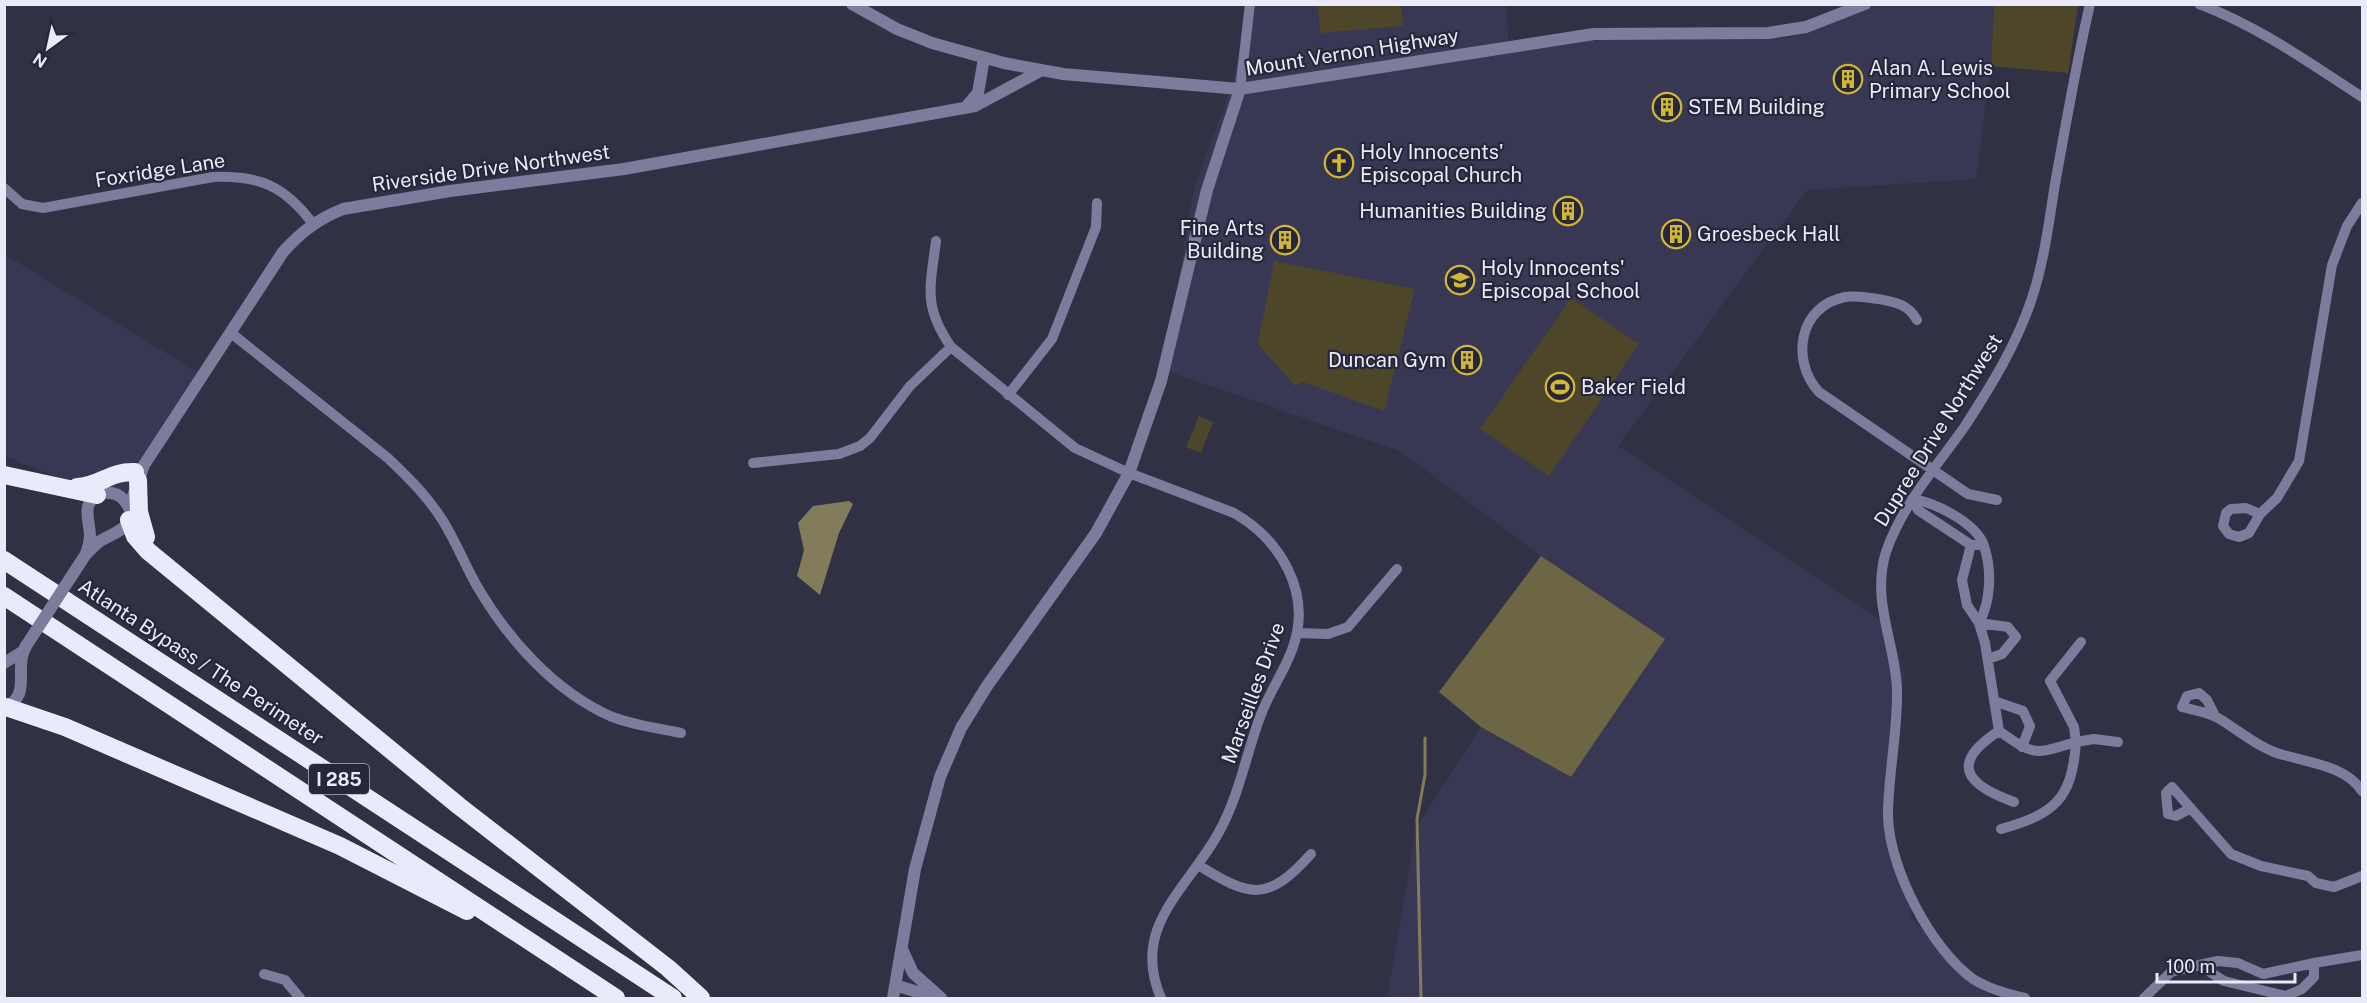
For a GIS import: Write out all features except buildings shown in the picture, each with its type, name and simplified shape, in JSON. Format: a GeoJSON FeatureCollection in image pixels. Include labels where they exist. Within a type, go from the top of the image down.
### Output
{"type":"FeatureCollection","features":[{"type":"Feature","properties":{"kind":"highway"},"geometry":{"type":"LineString","coordinates":[[61,488],[84,487],[119,471],[139,472],[139,512],[143,529],[163,564]]}},
{"type":"Feature","properties":{"kind":"highway"},"geometry":{"type":"LineString","coordinates":[[4,476],[104,494]]}},
{"type":"Feature","properties":{"kind":"highway"},"geometry":{"type":"LineString","coordinates":[[129,514],[140,544],[163,564],[459,806],[668,968],[701,999]]}},
{"type":"Feature","properties":{"kind":"highway","name":"Atlanta Bypass / The Perimeter"},"geometry":{"type":"LineString","coordinates":[[4,560],[673,999]]}},
{"type":"Feature","properties":{"kind":"highway","name":"I 285"},"geometry":{"type":"LineString","coordinates":[[4,596],[616,999]]}},
{"type":"Feature","properties":{"kind":"highway"},"geometry":{"type":"LineString","coordinates":[[5,711],[34,715],[340,846],[541,949]]}},
{"type":"Feature","properties":{"kind":"street","name":"Mount Vernon Highway"},"geometry":{"type":"LineString","coordinates":[[852,4],[897,29],[932,44],[984,58],[1042,70],[1240,89],[1594,34],[1768,33],[1806,27],[1865,4]]}},
{"type":"Feature","properties":{"kind":"street"},"geometry":{"type":"LineString","coordinates":[[893,999],[922,834],[940,777],[961,728],[1015,644],[1096,533],[1129,473],[1161,381],[1207,190],[1240,89],[1250,4]]}},
{"type":"Feature","properties":{"kind":"street","name":"Dupree Drive Northwest"},"geometry":{"type":"LineString","coordinates":[[2025,999],[1991,988],[1957,966],[1943,949],[1908,893],[1898,870],[1890,843],[1888,816],[1897,687],[1893,656],[1882,610],[1881,579],[1886,554],[1894,533],[1912,499],[1965,425],[2006,359],[2032,298],[2043,254],[2077,59],[2090,4]]}},
{"type":"Feature","properties":{"kind":"street"},"geometry":{"type":"LineString","coordinates":[[2199,4],[2222,13],[2284,46],[2362,97]]}},
{"type":"Feature","properties":{"kind":"street"},"geometry":{"type":"LineString","coordinates":[[967,106],[978,93],[984,58]]}},
{"type":"Feature","properties":{"kind":"street","name":"Riverside Drive Northwest"},"geometry":{"type":"LineString","coordinates":[[129,514],[139,472],[283,252],[313,224],[343,209],[624,169],[967,106],[988,100],[1042,70]]}},
{"type":"Feature","properties":{"kind":"street","name":"Foxridge Lane"},"geometry":{"type":"LineString","coordinates":[[4,188],[22,204],[43,208],[213,177],[238,176],[259,180],[280,190],[299,205],[313,224]]}},
{"type":"Feature","properties":{"kind":"street"},"geometry":{"type":"LineString","coordinates":[[1008,395],[1052,339],[1096,227],[1097,203]]}},
{"type":"Feature","properties":{"kind":"street"},"geometry":{"type":"LineString","coordinates":[[2260,514],[2277,498],[2299,461],[2332,265],[2347,226],[2362,203]]}},
{"type":"Feature","properties":{"kind":"street","name":"Marseilles Drive"},"geometry":{"type":"LineString","coordinates":[[936,242],[930,305],[937,328],[951,347],[1075,448],[1129,473],[1234,513],[1265,534],[1282,556],[1293,581],[1299,608],[1297,633],[1290,656],[1266,699],[1230,811],[1198,865],[1166,908],[1154,937],[1153,974],[1161,999]]}},
{"type":"Feature","properties":{"kind":"street"},"geometry":{"type":"LineString","coordinates":[[1917,320],[1908,308],[1895,302],[1857,296],[1838,299],[1823,307],[1810,321],[1802,338],[1801,357],[1806,375],[1819,392],[1968,494],[1997,500]]}},
{"type":"Feature","properties":{"kind":"street"},"geometry":{"type":"LineString","coordinates":[[231,333],[389,459],[413,482],[444,522],[477,586],[503,626],[568,691],[612,716],[681,733]]}},
{"type":"Feature","properties":{"kind":"street"},"geometry":{"type":"LineString","coordinates":[[753,463],[839,454],[860,446],[870,438],[910,386],[951,347]]}},
{"type":"Feature","properties":{"kind":"street","name":"Riverside Drive Northwest"},"geometry":{"type":"LineString","coordinates":[[104,494],[139,472]]}},
{"type":"Feature","properties":{"kind":"street"},"geometry":{"type":"LineString","coordinates":[[5,711],[21,693],[19,668],[24,649],[86,554],[103,539],[123,530],[129,514],[122,498],[104,494],[86,510],[90,536],[86,554]]}},
{"type":"Feature","properties":{"kind":"street"},"geometry":{"type":"LineString","coordinates":[[1912,499],[1918,510],[1971,545],[1984,544]]}},
{"type":"Feature","properties":{"kind":"street"},"geometry":{"type":"LineString","coordinates":[[1912,499],[1928,501],[1958,518],[1984,544],[1989,585],[1986,610],[1978,623]]}},
{"type":"Feature","properties":{"kind":"street"},"geometry":{"type":"LineString","coordinates":[[1971,545],[1962,580],[1967,605],[1978,623],[1988,659],[1999,731],[2022,747],[2038,753],[2094,739],[2118,742]]}},
{"type":"Feature","properties":{"kind":"street"},"geometry":{"type":"LineString","coordinates":[[1297,633],[1328,634],[1348,627],[1397,569]]}},
{"type":"Feature","properties":{"kind":"street"},"geometry":{"type":"LineString","coordinates":[[1978,623],[2008,627],[2016,637],[2002,654],[1988,659]]}},
{"type":"Feature","properties":{"kind":"street"},"geometry":{"type":"LineString","coordinates":[[2001,829],[2032,820],[2052,810],[2067,786],[2075,766],[2074,727],[2050,681],[2081,642]]}},
{"type":"Feature","properties":{"kind":"street"},"geometry":{"type":"LineString","coordinates":[[4,663],[24,649]]}},
{"type":"Feature","properties":{"kind":"street"},"geometry":{"type":"LineString","coordinates":[[1994,701],[2023,711],[2030,726],[2022,747]]}},
{"type":"Feature","properties":{"kind":"street"},"geometry":{"type":"LineString","coordinates":[[2215,716],[2239,734],[2273,752],[2326,766],[2361,784]]}},
{"type":"Feature","properties":{"kind":"street"},"geometry":{"type":"LineString","coordinates":[[1999,731],[1983,742],[1970,756],[1969,766],[1975,783],[1987,792],[2014,802]]}},
{"type":"Feature","properties":{"kind":"street"},"geometry":{"type":"LineString","coordinates":[[2191,808],[2176,816],[2168,814],[2166,793],[2172,787],[2191,808],[2231,854],[2261,866],[2308,876],[2316,883],[2334,887],[2362,876]]}},
{"type":"Feature","properties":{"kind":"street"},"geometry":{"type":"LineString","coordinates":[[1198,865],[1233,887],[1257,890],[1286,879],[1311,854]]}},
{"type":"Feature","properties":{"kind":"street"},"geometry":{"type":"LineString","coordinates":[[902,948],[913,973],[939,999]]}},
{"type":"Feature","properties":{"kind":"street"},"geometry":{"type":"LineString","coordinates":[[2144,999],[2171,972],[2218,961],[2238,963],[2264,974],[2362,955]]}},
{"type":"Feature","properties":{"kind":"street"},"geometry":{"type":"LineString","coordinates":[[2199,965],[2224,981],[2286,996],[2302,989],[2314,977],[2314,963]]}},
{"type":"Feature","properties":{"kind":"street"},"geometry":{"type":"LineString","coordinates":[[264,974],[285,980],[300,999]]}},
{"type":"Feature","properties":{"kind":"street"},"geometry":{"type":"LineString","coordinates":[[895,985],[919,996],[939,999]]}},
{"type":"Feature","properties":{"kind":"shaded area"},"geometry":{"type":"Polygon","coordinates":[[[1248,5],[1506,5],[1509,47],[1701,32],[1789,38],[1866,5],[1994,5],[1991,66],[1976,179],[1807,190],[1618,446],[1891,627],[1904,675],[1885,771],[1893,826],[1912,919],[1993,998],[1387,998],[1416,828],[1481,727],[1571,777],[1665,639],[1541,556],[1400,451],[1164,370],[1194,188],[1233,83],[1248,5]]]}},
{"type":"Feature","properties":{"kind":"shaded area"},"geometry":{"type":"Polygon","coordinates":[[[1318,5],[1401,5],[1403,26],[1320,33],[1318,5]]]}},
{"type":"Feature","properties":{"kind":"shaded area"},"geometry":{"type":"Polygon","coordinates":[[[1994,5],[2078,5],[2068,73],[1991,66],[1994,5]]]}},
{"type":"Feature","properties":{"kind":"shaded area"},"geometry":{"type":"Polygon","coordinates":[[[4,254],[197,372],[122,498],[112,500],[5,456],[4,254]]]}},
{"type":"Feature","properties":{"kind":"shaded area"},"geometry":{"type":"Polygon","coordinates":[[[1274,261],[1415,289],[1384,411],[1303,382],[1295,386],[1258,344],[1274,261]]]}},
{"type":"Feature","properties":{"kind":"shaded area","name":"Baker Field"},"geometry":{"type":"Polygon","coordinates":[[[1571,298],[1639,344],[1549,476],[1480,429],[1571,298]]]}},
{"type":"Feature","properties":{"kind":"shaded area"},"geometry":{"type":"Polygon","coordinates":[[[1199,416],[1213,422],[1201,453],[1186,447],[1199,416]]]}},
{"type":"Feature","properties":{"kind":"shaded area"},"geometry":{"type":"Polygon","coordinates":[[[849,501],[853,504],[839,533],[820,595],[797,576],[804,550],[798,523],[813,506],[849,501]]]}},
{"type":"Feature","properties":{"kind":"shaded area"},"geometry":{"type":"Polygon","coordinates":[[[1541,556],[1665,639],[1571,777],[1481,727],[1439,692],[1541,556]]]}},
{"type":"Feature","properties":{"kind":"waterway"},"geometry":{"type":"LineString","coordinates":[[1421,998],[1417,819],[1425,775],[1425,738]]}},
{"type":"Feature","properties":{"kind":"place","name":"Alan A. Lewis Primary School"},"geometry":{"type":"Point","coordinates":[1848,79]}},
{"type":"Feature","properties":{"kind":"place","name":"STEM Building"},"geometry":{"type":"Point","coordinates":[1667,107]}},
{"type":"Feature","properties":{"kind":"place","name":"Holy Innocents' Episcopal Church"},"geometry":{"type":"Point","coordinates":[1339,163]}},
{"type":"Feature","properties":{"kind":"place","name":"Humanities Building"},"geometry":{"type":"Point","coordinates":[1568,211]}},
{"type":"Feature","properties":{"kind":"place","name":"Groesbeck Hall"},"geometry":{"type":"Point","coordinates":[1676,234]}},
{"type":"Feature","properties":{"kind":"place","name":"Fine Arts Building"},"geometry":{"type":"Point","coordinates":[1285,240]}},
{"type":"Feature","properties":{"kind":"place","name":"Holy Innocents' Episcopal School"},"geometry":{"type":"Point","coordinates":[1460,280]}},
{"type":"Feature","properties":{"kind":"place","name":"Duncan Gym"},"geometry":{"type":"Point","coordinates":[1467,360]}},
{"type":"Feature","properties":{"kind":"place","name":"Baker Field"},"geometry":{"type":"Point","coordinates":[1560,387]}}]}
